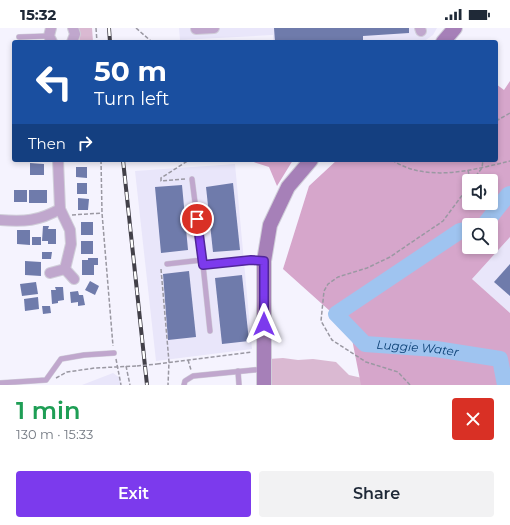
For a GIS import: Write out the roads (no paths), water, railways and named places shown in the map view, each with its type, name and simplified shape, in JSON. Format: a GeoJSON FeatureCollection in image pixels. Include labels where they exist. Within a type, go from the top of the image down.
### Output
{"type":"FeatureCollection","features":[{"type":"Feature","properties":{"kind":"main road"},"geometry":{"type":"LineString","coordinates":[[445,40],[455,28]]}},
{"type":"Feature","properties":{"kind":"main road"},"geometry":{"type":"LineString","coordinates":[[264,385],[264,261],[270,225],[288,187],[309,162]]}},
{"type":"Feature","properties":{"kind":"street"},"geometry":{"type":"LineString","coordinates":[[73,28],[75,34],[73,40]]}},
{"type":"Feature","properties":{"kind":"street"},"geometry":{"type":"LineString","coordinates":[[196,28],[214,28]]}},
{"type":"Feature","properties":{"kind":"street"},"geometry":{"type":"LineString","coordinates":[[58,162],[62,212],[70,230],[71,244],[65,269]]}},
{"type":"Feature","properties":{"kind":"street"},"geometry":{"type":"LineString","coordinates":[[0,220],[22,222],[47,217],[62,212]]}},
{"type":"Feature","properties":{"kind":"street"},"geometry":{"type":"LineString","coordinates":[[50,273],[65,269]]}},
{"type":"Feature","properties":{"kind":"street"},"geometry":{"type":"LineString","coordinates":[[65,269],[74,279]]}},
{"type":"Feature","properties":{"kind":"lane"},"geometry":{"type":"LineString","coordinates":[[19,37],[51,35]]}},
{"type":"Feature","properties":{"kind":"lane"},"geometry":{"type":"LineString","coordinates":[[192,179],[210,331]]}},
{"type":"Feature","properties":{"kind":"lane"},"geometry":{"type":"LineString","coordinates":[[167,264],[251,260],[264,261]]}},
{"type":"Feature","properties":{"kind":"lane"},"geometry":{"type":"LineString","coordinates":[[0,383],[46,380],[61,359],[84,355],[114,353]]}},
{"type":"Feature","properties":{"kind":"lane"},"geometry":{"type":"LineString","coordinates":[[184,385],[185,381],[193,376],[264,368]]}},
{"type":"Feature","properties":{"kind":"lane"},"geometry":{"type":"LineString","coordinates":[[238,371],[239,385]]}},
{"type":"Feature","properties":{"kind":"waterway","name":"Luggie Water"},"geometry":{"type":"LineString","coordinates":[[490,218],[510,194]]}},
{"type":"Feature","properties":{"kind":"waterway","name":"Luggie Water"},"geometry":{"type":"LineString","coordinates":[[462,231],[336,314],[365,344],[436,349],[500,359],[505,385]]}},
{"type":"Feature","properties":{"kind":"railway"},"geometry":{"type":"LineString","coordinates":[[109,28],[110,40]]}},
{"type":"Feature","properties":{"kind":"railway"},"geometry":{"type":"LineString","coordinates":[[123,162],[147,385]]}}]}
